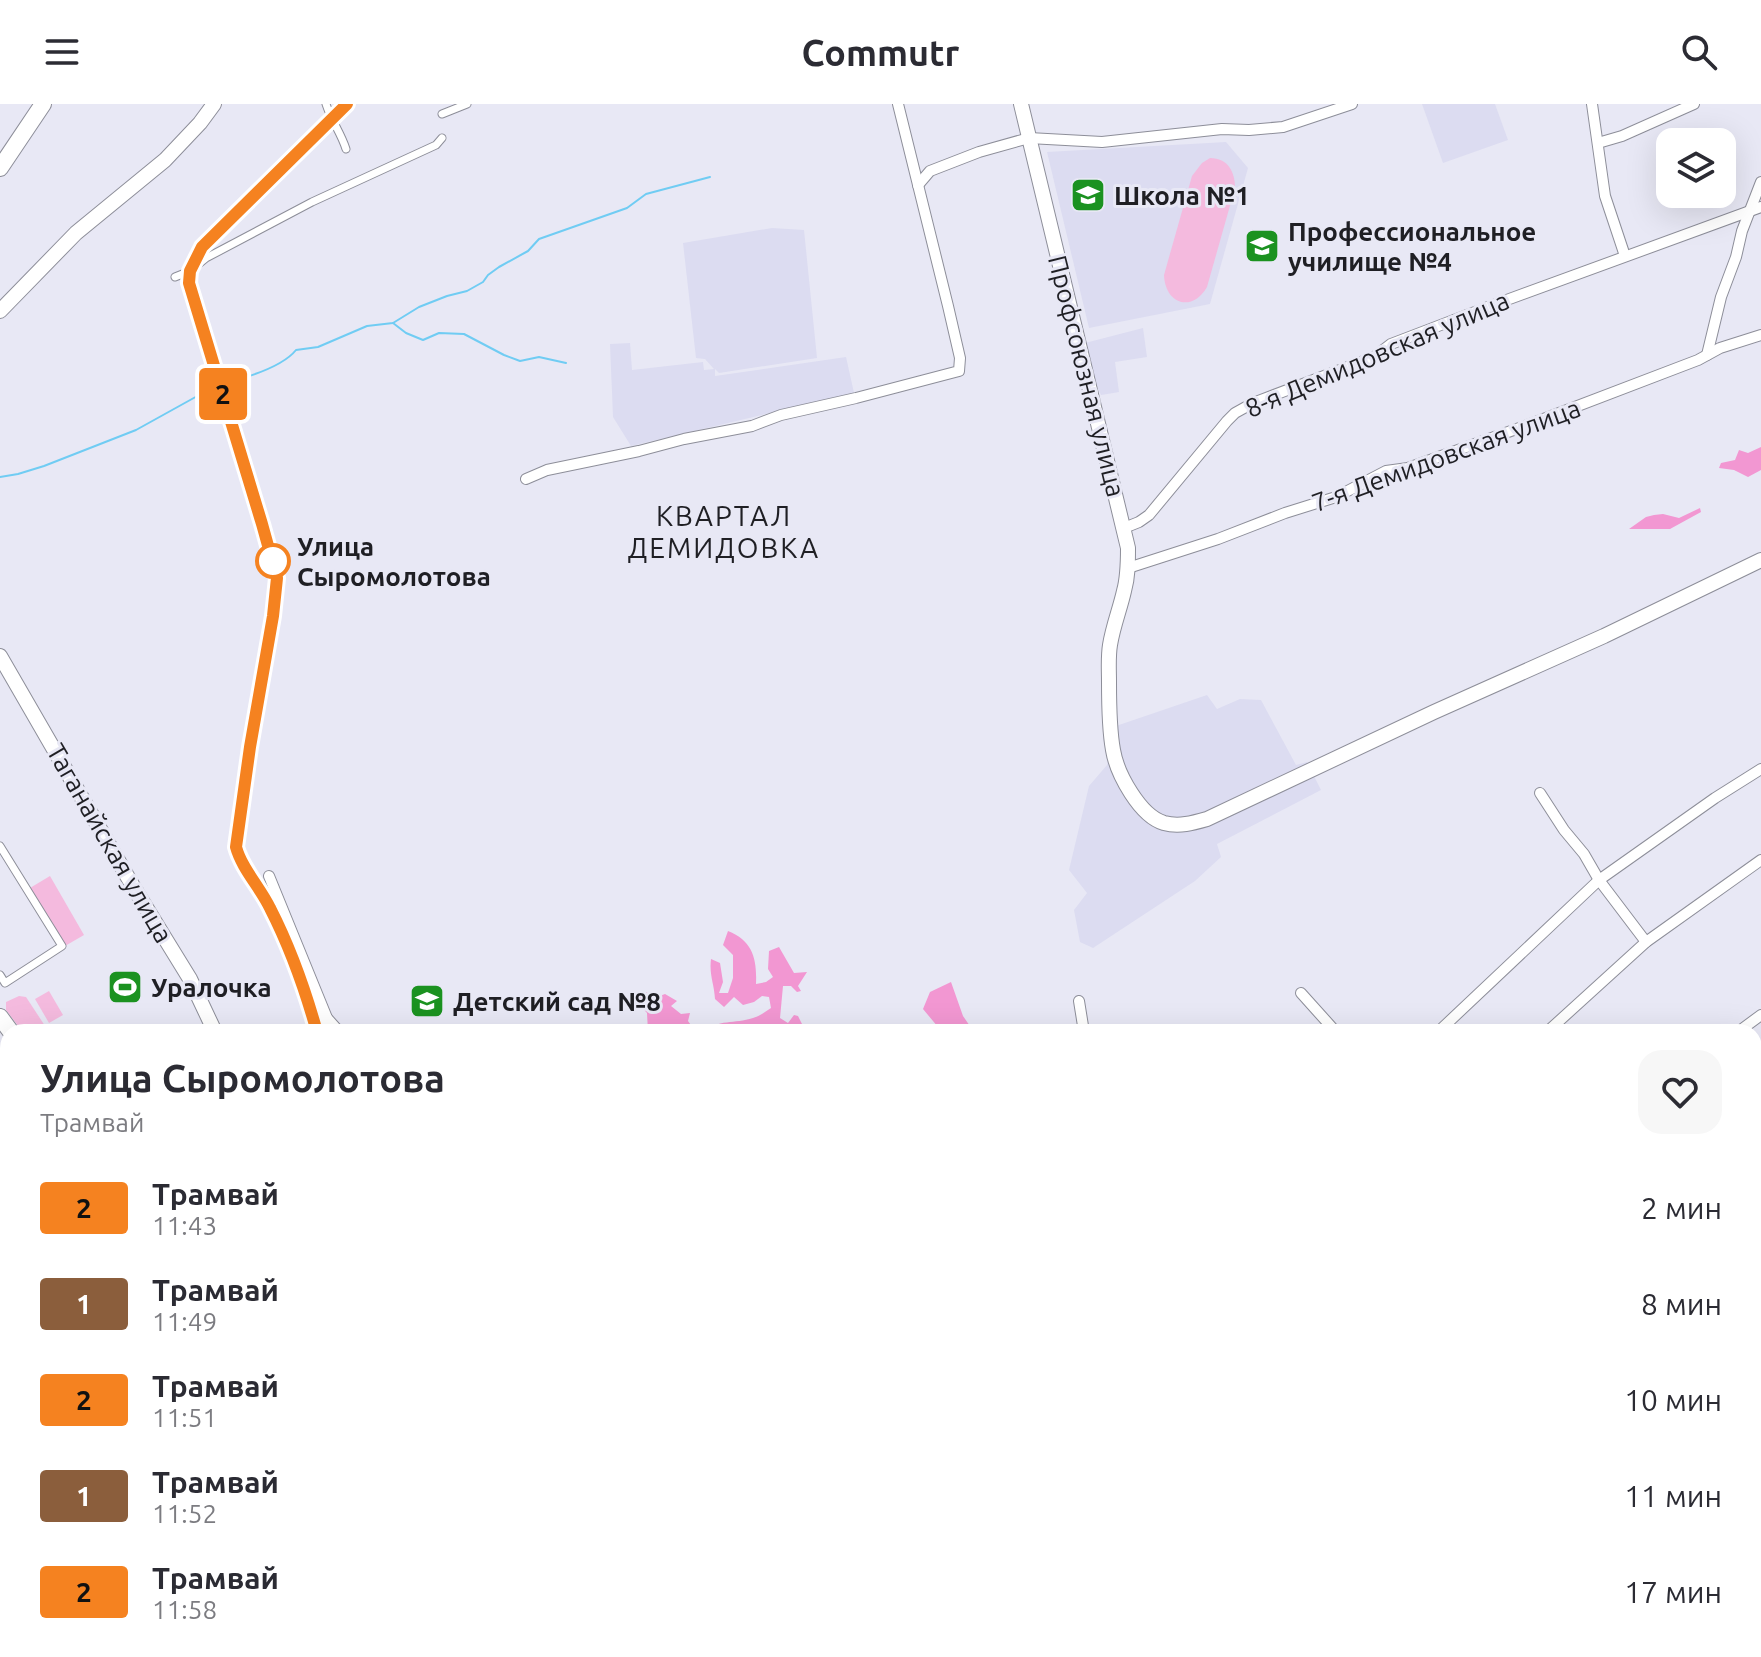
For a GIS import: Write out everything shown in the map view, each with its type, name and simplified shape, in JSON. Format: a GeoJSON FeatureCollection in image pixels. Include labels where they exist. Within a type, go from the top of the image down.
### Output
{"type":"FeatureCollection","features":[{"type":"Feature","properties":{"kind":"main road"},"geometry":{"type":"LineString","coordinates":[[0,168],[43,104]]}},
{"type":"Feature","properties":{"kind":"main road"},"geometry":{"type":"LineString","coordinates":[[0,311],[76,233],[165,160],[214,104]]}},
{"type":"Feature","properties":{"kind":"main road","name":"Профсоюзная улица"},"geometry":{"type":"LineString","coordinates":[[1021,104],[1128,548],[1125,590],[1109,649],[1109,718],[1113,752],[1123,779],[1149,815],[1162,823],[1175,825],[1189,824],[1224,812],[1761,560]]}},
{"type":"Feature","properties":{"kind":"main road","name":"Таганайская улица"},"geometry":{"type":"LineString","coordinates":[[0,656],[190,979],[211,1024]]}},
{"type":"Feature","properties":{"kind":"street"},"geometry":{"type":"LineString","coordinates":[[326,104],[346,149]]}},
{"type":"Feature","properties":{"kind":"street"},"geometry":{"type":"LineString","coordinates":[[442,114],[467,104]]}},
{"type":"Feature","properties":{"kind":"street"},"geometry":{"type":"LineString","coordinates":[[526,479],[547,470],[752,426],[781,415],[959,371],[960,358],[898,104]]}},
{"type":"Feature","properties":{"kind":"street"},"geometry":{"type":"LineString","coordinates":[[918,185],[930,171],[979,152],[1029,138],[1102,142],[1222,129],[1283,127],[1352,104]]}},
{"type":"Feature","properties":{"kind":"street"},"geometry":{"type":"LineString","coordinates":[[1592,104],[1605,196],[1625,256]]}},
{"type":"Feature","properties":{"kind":"street"},"geometry":{"type":"LineString","coordinates":[[1598,143],[1622,136],[1694,104]]}},
{"type":"Feature","properties":{"kind":"street"},"geometry":{"type":"LineString","coordinates":[[175,277],[312,202],[436,145],[442,138]]}},
{"type":"Feature","properties":{"kind":"street"},"geometry":{"type":"LineString","coordinates":[[1707,355],[1721,297],[1761,182]]}},
{"type":"Feature","properties":{"kind":"street","name":"8-я Демидовская улица"},"geometry":{"type":"LineString","coordinates":[[1124,528],[1149,515],[1227,421],[1253,403],[1374,357],[1391,344],[1761,207]]}},
{"type":"Feature","properties":{"kind":"street","name":"7-я Демидовская улица"},"geometry":{"type":"LineString","coordinates":[[1128,568],[1336,497],[1386,471],[1408,468],[1533,423],[1698,360],[1720,348],[1761,335]]}},
{"type":"Feature","properties":{"kind":"street"},"geometry":{"type":"LineString","coordinates":[[1446,1024],[1599,880],[1761,769]]}},
{"type":"Feature","properties":{"kind":"street"},"geometry":{"type":"LineString","coordinates":[[1540,793],[1646,942]]}},
{"type":"Feature","properties":{"kind":"street"},"geometry":{"type":"LineString","coordinates":[[0,846],[62,946],[5,983],[0,975]]}},
{"type":"Feature","properties":{"kind":"street"},"geometry":{"type":"LineString","coordinates":[[1556,1024],[1646,942],[1761,860]]}},
{"type":"Feature","properties":{"kind":"street"},"geometry":{"type":"LineString","coordinates":[[269,876],[327,1018],[332,1024]]}},
{"type":"Feature","properties":{"kind":"street"},"geometry":{"type":"LineString","coordinates":[[1301,993],[1329,1024]]}},
{"type":"Feature","properties":{"kind":"street"},"geometry":{"type":"LineString","coordinates":[[1079,1001],[1083,1024]]}},
{"type":"Feature","properties":{"kind":"street"},"geometry":{"type":"LineString","coordinates":[[327,1018],[327,1024]]}},
{"type":"Feature","properties":{"kind":"shaded area"},"geometry":{"type":"Polygon","coordinates":[[[1422,104],[1495,104],[1508,140],[1443,163],[1422,104]]]}},
{"type":"Feature","properties":{"kind":"shaded area"},"geometry":{"type":"Polygon","coordinates":[[[1226,142],[1248,168],[1210,304],[1089,328],[1047,152],[1226,142]]]}},
{"type":"Feature","properties":{"kind":"shaded area"},"geometry":{"type":"Polygon","coordinates":[[[1210,158],[1226,163],[1234,177],[1235,188],[1207,287],[1194,300],[1180,302],[1169,293],[1164,275],[1192,176],[1210,158]]]}},
{"type":"Feature","properties":{"kind":"shaded area"},"geometry":{"type":"Polygon","coordinates":[[[772,228],[804,230],[817,358],[719,373],[715,369],[715,376],[846,357],[854,393],[631,446],[613,417],[610,344],[630,343],[632,370],[703,362],[704,370],[714,369],[705,359],[696,358],[683,243],[772,228]]]}},
{"type":"Feature","properties":{"kind":"shaded area"},"geometry":{"type":"Polygon","coordinates":[[[1143,328],[1147,357],[1115,362],[1119,392],[1101,395],[1085,343],[1143,328]]]}},
{"type":"Feature","properties":{"kind":"shaded area"},"geometry":{"type":"Polygon","coordinates":[[[1761,447],[1761,470],[1748,477],[1734,470],[1719,468],[1721,463],[1735,460],[1739,450],[1748,453],[1761,447]]]}},
{"type":"Feature","properties":{"kind":"shaded area"},"geometry":{"type":"Polygon","coordinates":[[[1700,508],[1701,512],[1670,529],[1629,529],[1646,517],[1663,514],[1679,518],[1700,508]]]}},
{"type":"Feature","properties":{"kind":"shaded area"},"geometry":{"type":"Polygon","coordinates":[[[1207,695],[1217,709],[1240,699],[1261,700],[1296,765],[1307,762],[1321,790],[1217,844],[1221,857],[1195,881],[1093,948],[1080,942],[1074,910],[1087,893],[1069,870],[1089,786],[1107,765],[1116,726],[1207,695]]]}},
{"type":"Feature","properties":{"kind":"shaded area"},"geometry":{"type":"Polygon","coordinates":[[[50,876],[84,935],[65,946],[30,888],[50,876]]]}},
{"type":"Feature","properties":{"kind":"shaded area"},"geometry":{"type":"Polygon","coordinates":[[[728,931],[743,940],[752,952],[756,984],[773,977],[768,969],[769,951],[779,947],[794,973],[807,972],[798,986],[801,991],[783,986],[780,1018],[788,1023],[794,1015],[798,1016],[802,1024],[718,1024],[756,1017],[771,1008],[769,997],[762,996],[743,1005],[734,997],[724,1007],[715,999],[711,959],[720,963],[723,982],[719,993],[728,993],[733,978],[733,955],[723,945],[728,931]]]}},
{"type":"Feature","properties":{"kind":"shaded area"},"geometry":{"type":"Polygon","coordinates":[[[951,982],[968,1024],[936,1024],[923,1009],[930,992],[951,982]]]}},
{"type":"Feature","properties":{"kind":"shaded area"},"geometry":{"type":"Polygon","coordinates":[[[49,991],[63,1015],[49,1023],[35,999],[49,991]]]}},
{"type":"Feature","properties":{"kind":"shaded area"},"geometry":{"type":"Polygon","coordinates":[[[646,992],[657,997],[665,994],[677,1001],[671,1006],[681,1014],[690,1013],[690,1024],[648,1024],[647,1013],[637,1002],[636,994],[646,992]]]}},
{"type":"Feature","properties":{"kind":"shaded area"},"geometry":{"type":"Polygon","coordinates":[[[19,996],[26,997],[44,1024],[17,1024],[6,1010],[6,1002],[19,996]]]}},
{"type":"Feature","properties":{"kind":"waterway"},"geometry":{"type":"LineString","coordinates":[[233,381],[276,365],[296,350],[318,347],[367,326],[393,323],[419,307],[467,291],[499,267],[528,251],[539,239],[627,208],[646,194],[710,177]]}},
{"type":"Feature","properties":{"kind":"waterway"},"geometry":{"type":"LineString","coordinates":[[393,323],[423,340],[439,333],[464,334],[520,361],[539,357],[566,363]]}},
{"type":"Feature","properties":{"kind":"waterway"},"geometry":{"type":"LineString","coordinates":[[0,477],[44,466],[136,430],[210,389]]}},
{"type":"Feature","properties":{"kind":"tram line"},"geometry":{"type":"LineString","coordinates":[[314,1024],[288,945],[236,847],[277,578],[189,283],[190,271],[202,247],[347,104]]}},
{"type":"Feature","properties":{"kind":"tram line","name":"2"},"geometry":{"type":"LineString","coordinates":[[315,1024],[288,945],[236,847],[277,578],[189,283],[190,271],[202,247],[347,104]]}},
{"type":"Feature","properties":{"kind":"place","name":"Школа №1"},"geometry":{"type":"Point","coordinates":[1088,195]}},
{"type":"Feature","properties":{"kind":"place","name":"Профессиональное училище №4"},"geometry":{"type":"Point","coordinates":[1262,246]}},
{"type":"Feature","properties":{"kind":"place","name":"Улица Сыромолотова"},"geometry":{"type":"Point","coordinates":[273,561]}},
{"type":"Feature","properties":{"kind":"place","name":"Уралочка"},"geometry":{"type":"Point","coordinates":[125,987]}},
{"type":"Feature","properties":{"kind":"place","name":"Детский сад №8"},"geometry":{"type":"Point","coordinates":[427,1001]}},
{"type":"Feature","properties":{"kind":"district","name":"КВАРТАЛ ДЕМИДОВКА"},"geometry":{"type":"Point","coordinates":[724,531]}}]}
